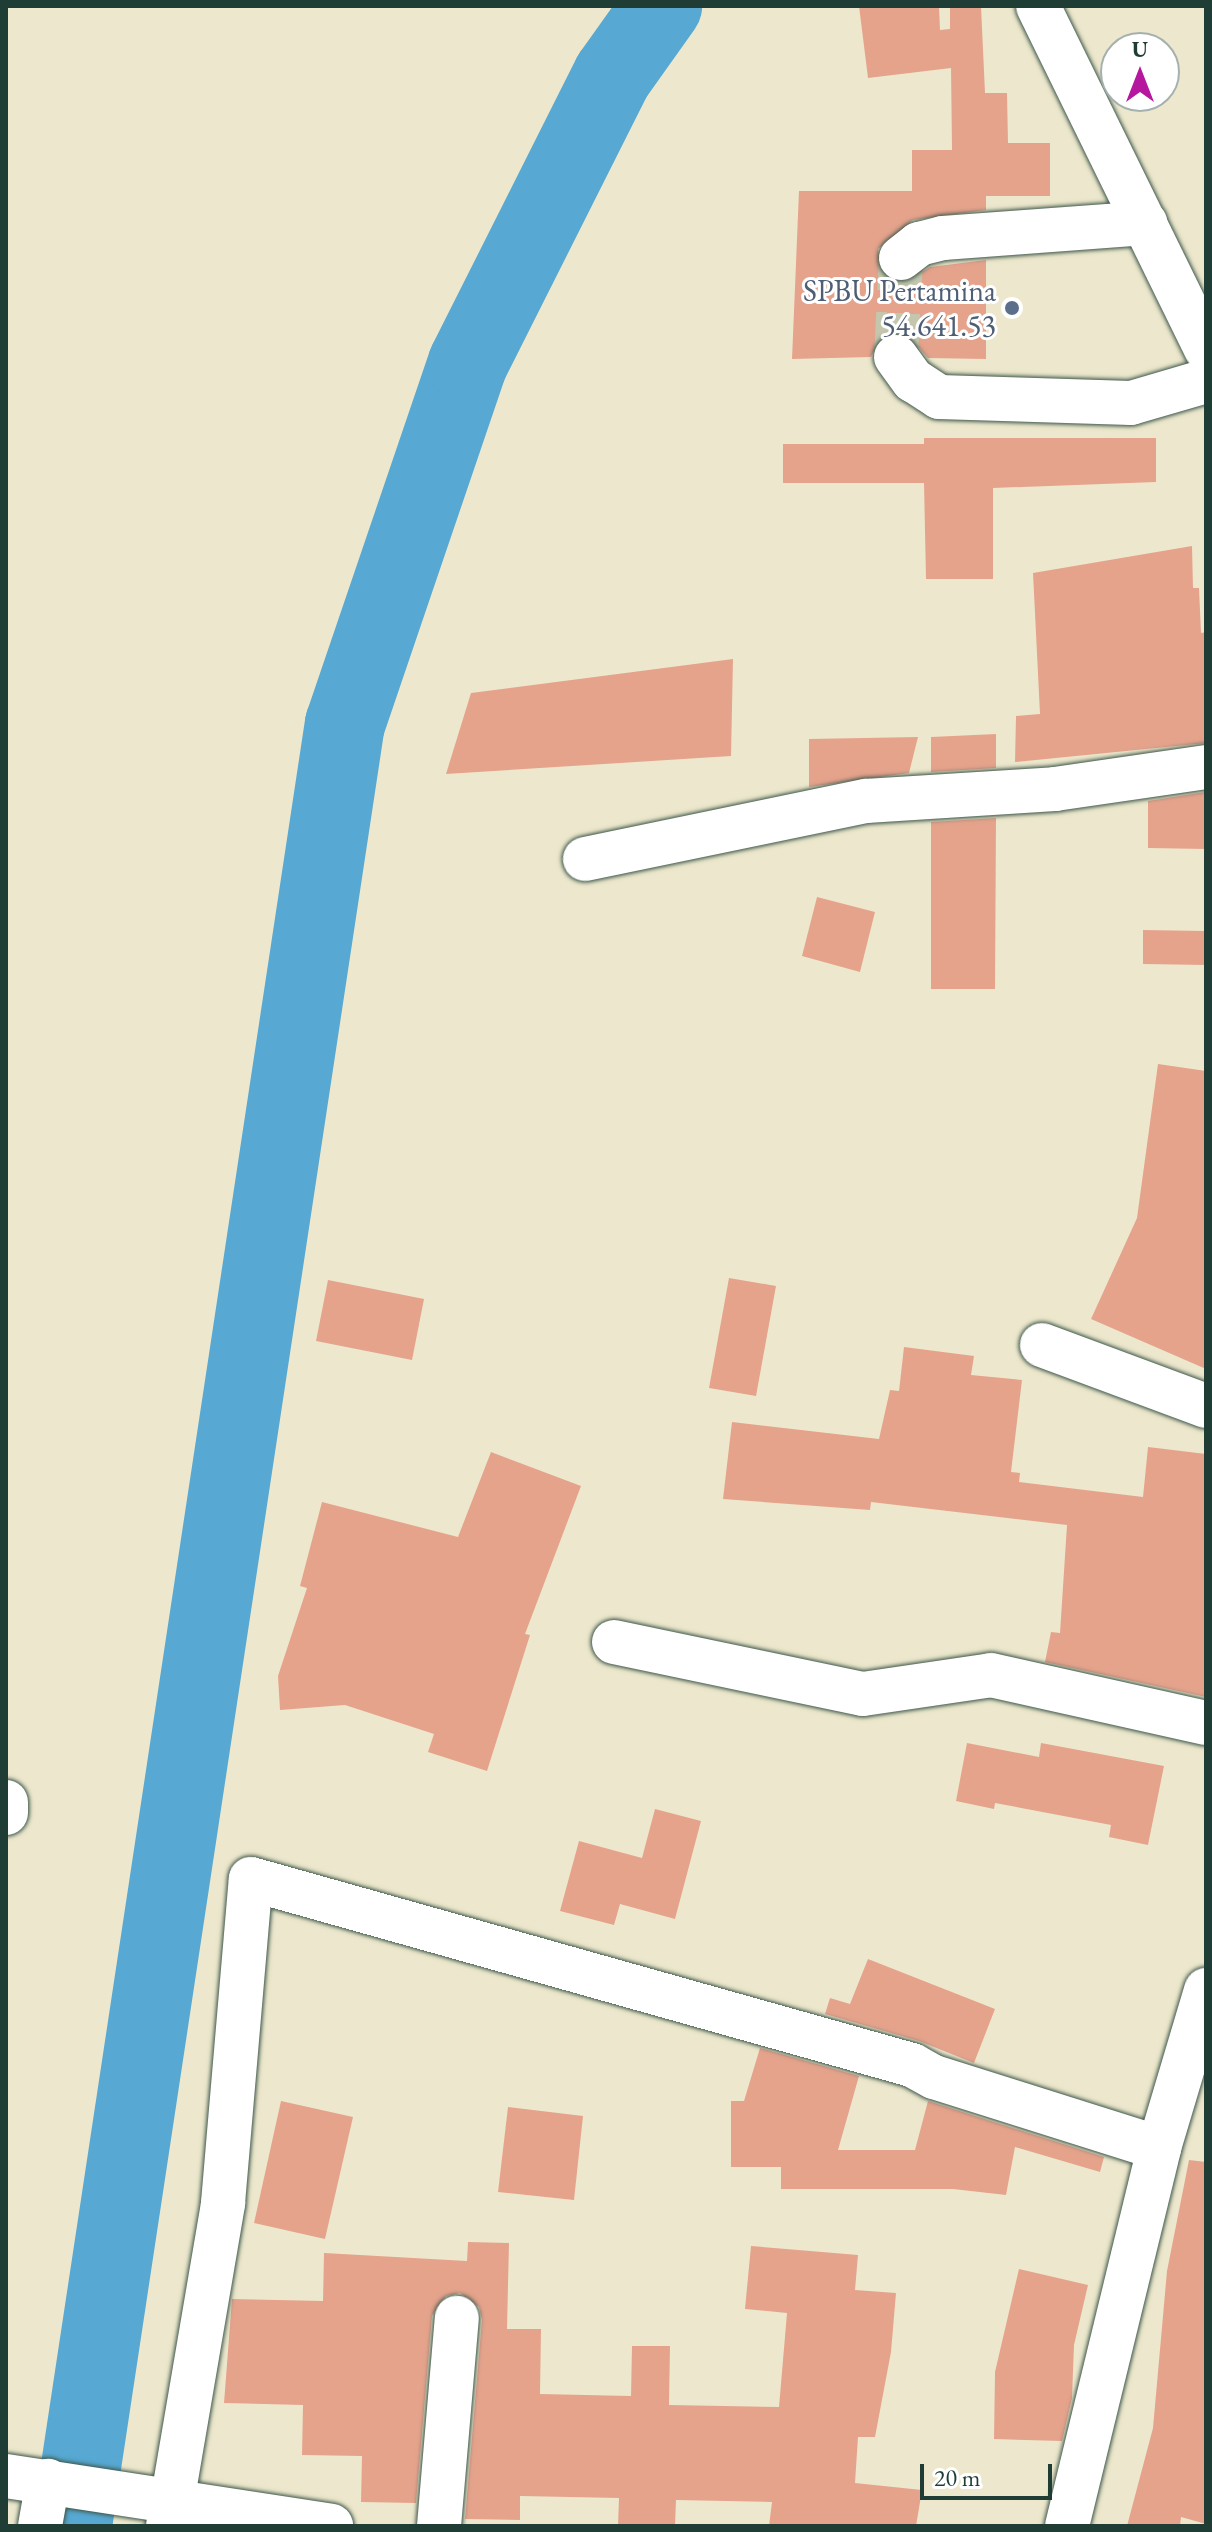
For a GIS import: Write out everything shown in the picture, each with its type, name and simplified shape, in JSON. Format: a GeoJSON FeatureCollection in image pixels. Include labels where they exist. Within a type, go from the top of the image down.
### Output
{"type":"FeatureCollection","features":[{"type":"Feature","properties":{"kind":"street"},"geometry":{"type":"LineString","coordinates":[[1038,6],[1206,349]]}},
{"type":"Feature","properties":{"kind":"street"},"geometry":{"type":"LineString","coordinates":[[901,258],[919,244],[943,238],[1033,236],[1145,223]]}},
{"type":"Feature","properties":{"kind":"street"},"geometry":{"type":"LineString","coordinates":[[896,357],[913,380],[939,397],[1131,403],[1206,381]]}},
{"type":"Feature","properties":{"kind":"street"},"geometry":{"type":"LineString","coordinates":[[585,859],[866,801],[1055,789],[1206,767]]}},
{"type":"Feature","properties":{"kind":"street"},"geometry":{"type":"LineString","coordinates":[[1042,1345],[1206,1406]]}},
{"type":"Feature","properties":{"kind":"street"},"geometry":{"type":"LineString","coordinates":[[614,1642],[863,1694],[991,1675],[1206,1723]]}},
{"type":"Feature","properties":{"kind":"street"},"geometry":{"type":"LineString","coordinates":[[6,1802],[6,1813]]}},
{"type":"Feature","properties":{"kind":"street"},"geometry":{"type":"LineString","coordinates":[[162,2509],[223,2203],[251,1879],[912,2065],[934,2077],[1159,2148]]}},
{"type":"Feature","properties":{"kind":"street"},"geometry":{"type":"LineString","coordinates":[[1067,2526],[1159,2148],[1206,1990]]}},
{"type":"Feature","properties":{"kind":"street"},"geometry":{"type":"LineString","coordinates":[[439,2526],[457,2318]]}},
{"type":"Feature","properties":{"kind":"street"},"geometry":{"type":"LineString","coordinates":[[40,2526],[41,2481],[162,2509],[331,2526]]}},
{"type":"Feature","properties":{"kind":"building"},"geometry":{"type":"Polygon","coordinates":[[[859,6],[939,6],[940,30],[950,29],[950,6],[981,6],[985,93],[1007,93],[1008,143],[1050,143],[1050,196],[986,196],[986,210],[913,220],[878,249],[882,274],[904,283],[930,267],[986,260],[986,359],[928,358],[907,334],[894,332],[881,337],[871,357],[792,359],[799,191],[912,191],[912,150],[952,150],[951,68],[868,78],[859,6]]]}},
{"type":"Feature","properties":{"kind":"building"},"geometry":{"type":"Polygon","coordinates":[[[924,438],[1156,438],[1156,482],[993,488],[993,579],[926,579],[924,483],[783,483],[783,444],[924,444],[924,438]]]}},
{"type":"Feature","properties":{"kind":"building"},"geometry":{"type":"Polygon","coordinates":[[[1192,546],[1193,588],[1199,588],[1201,633],[1206,632],[1206,743],[1015,762],[1016,716],[1040,714],[1033,573],[1192,546]]]}},
{"type":"Feature","properties":{"kind":"building"},"geometry":{"type":"Polygon","coordinates":[[[733,659],[731,756],[446,774],[471,693],[733,659]]]}},
{"type":"Feature","properties":{"kind":"building"},"geometry":{"type":"Polygon","coordinates":[[[996,734],[996,768],[931,772],[931,737],[996,734]]]}},
{"type":"Feature","properties":{"kind":"building"},"geometry":{"type":"Polygon","coordinates":[[[918,737],[909,773],[809,787],[809,739],[918,737]]]}},
{"type":"Feature","properties":{"kind":"building"},"geometry":{"type":"Polygon","coordinates":[[[1206,792],[1206,849],[1148,848],[1148,801],[1206,792]]]}},
{"type":"Feature","properties":{"kind":"building"},"geometry":{"type":"Polygon","coordinates":[[[996,818],[995,989],[931,989],[931,822],[996,818]]]}},
{"type":"Feature","properties":{"kind":"building"},"geometry":{"type":"Polygon","coordinates":[[[817,897],[875,912],[860,972],[802,956],[817,897]]]}},
{"type":"Feature","properties":{"kind":"building"},"geometry":{"type":"Polygon","coordinates":[[[1143,930],[1206,931],[1206,965],[1143,964],[1143,930]]]}},
{"type":"Feature","properties":{"kind":"building"},"geometry":{"type":"Polygon","coordinates":[[[1158,1064],[1206,1071],[1206,1369],[1091,1319],[1137,1218],[1158,1064]]]}},
{"type":"Feature","properties":{"kind":"building"},"geometry":{"type":"Polygon","coordinates":[[[729,1278],[776,1286],[756,1396],[709,1388],[729,1278]]]}},
{"type":"Feature","properties":{"kind":"building"},"geometry":{"type":"Polygon","coordinates":[[[328,1280],[424,1299],[412,1360],[316,1341],[328,1280]]]}},
{"type":"Feature","properties":{"kind":"building"},"geometry":{"type":"Polygon","coordinates":[[[904,1347],[974,1356],[971,1375],[1022,1380],[1011,1472],[1020,1473],[1019,1482],[1143,1497],[1148,1447],[1206,1454],[1206,1697],[1045,1662],[1051,1632],[1060,1633],[1067,1525],[871,1502],[870,1510],[723,1499],[732,1422],[879,1439],[890,1390],[899,1391],[904,1347]]]}},
{"type":"Feature","properties":{"kind":"building"},"geometry":{"type":"Polygon","coordinates":[[[491,1452],[581,1486],[525,1634],[530,1635],[487,1771],[428,1752],[434,1734],[345,1705],[280,1710],[278,1676],[307,1588],[300,1586],[322,1502],[458,1537],[491,1452]]]}},
{"type":"Feature","properties":{"kind":"building"},"geometry":{"type":"Polygon","coordinates":[[[967,1743],[1039,1757],[1041,1743],[1164,1766],[1148,1845],[1109,1837],[1111,1825],[995,1803],[994,1809],[956,1801],[967,1743]]]}},
{"type":"Feature","properties":{"kind":"building"},"geometry":{"type":"Polygon","coordinates":[[[655,1809],[701,1821],[675,1919],[620,1904],[614,1925],[560,1911],[579,1841],[642,1858],[655,1809]]]}},
{"type":"Feature","properties":{"kind":"building"},"geometry":{"type":"Polygon","coordinates":[[[868,1959],[995,2009],[974,2063],[919,2041],[825,2014],[830,1998],[850,2004],[868,1959]]]}},
{"type":"Feature","properties":{"kind":"building"},"geometry":{"type":"Polygon","coordinates":[[[760,2048],[859,2076],[838,2150],[915,2150],[928,2101],[1104,2157],[1100,2172],[1015,2147],[1006,2195],[953,2189],[781,2189],[781,2167],[731,2167],[731,2101],[744,2101],[760,2048]]]}},
{"type":"Feature","properties":{"kind":"building"},"geometry":{"type":"Polygon","coordinates":[[[281,2101],[353,2117],[325,2239],[254,2223],[281,2101]]]}},
{"type":"Feature","properties":{"kind":"building"},"geometry":{"type":"Polygon","coordinates":[[[508,2107],[583,2116],[574,2200],[498,2192],[508,2107]]]}},
{"type":"Feature","properties":{"kind":"building"},"geometry":{"type":"Polygon","coordinates":[[[1189,2160],[1206,2162],[1206,2524],[1181,2517],[1180,2526],[1127,2526],[1153,2428],[1167,2271],[1189,2160]]]}},
{"type":"Feature","properties":{"kind":"building"},"geometry":{"type":"Polygon","coordinates":[[[468,2242],[509,2243],[507,2329],[541,2329],[540,2394],[631,2396],[632,2346],[670,2346],[669,2405],[779,2407],[787,2313],[745,2309],[751,2246],[858,2255],[855,2290],[896,2293],[891,2352],[875,2437],[858,2437],[855,2483],[922,2490],[916,2526],[769,2526],[772,2502],[676,2500],[675,2526],[618,2526],[619,2498],[520,2496],[520,2520],[465,2519],[482,2320],[479,2307],[460,2293],[446,2296],[432,2316],[416,2503],[361,2502],[362,2456],[302,2455],[303,2405],[224,2403],[232,2299],[323,2301],[324,2253],[467,2261],[468,2242]]]}},
{"type":"Feature","properties":{"kind":"building"},"geometry":{"type":"Polygon","coordinates":[[[1019,2269],[1088,2285],[1074,2345],[1072,2398],[1062,2441],[994,2439],[995,2372],[1019,2269]]]}},
{"type":"Feature","properties":{"kind":"waterway"},"geometry":{"type":"LineString","coordinates":[[72,2526],[345,724],[468,363],[613,75],[662,6]]}},
{"type":"Feature","properties":{"kind":"tunnel"},"geometry":{"type":"LineString","coordinates":[[896,357],[901,258]]}},
{"type":"Feature","properties":{"kind":"place","name":"SPBU Pertamina 54.641.53"},"geometry":{"type":"Point","coordinates":[1012,308]}}]}
